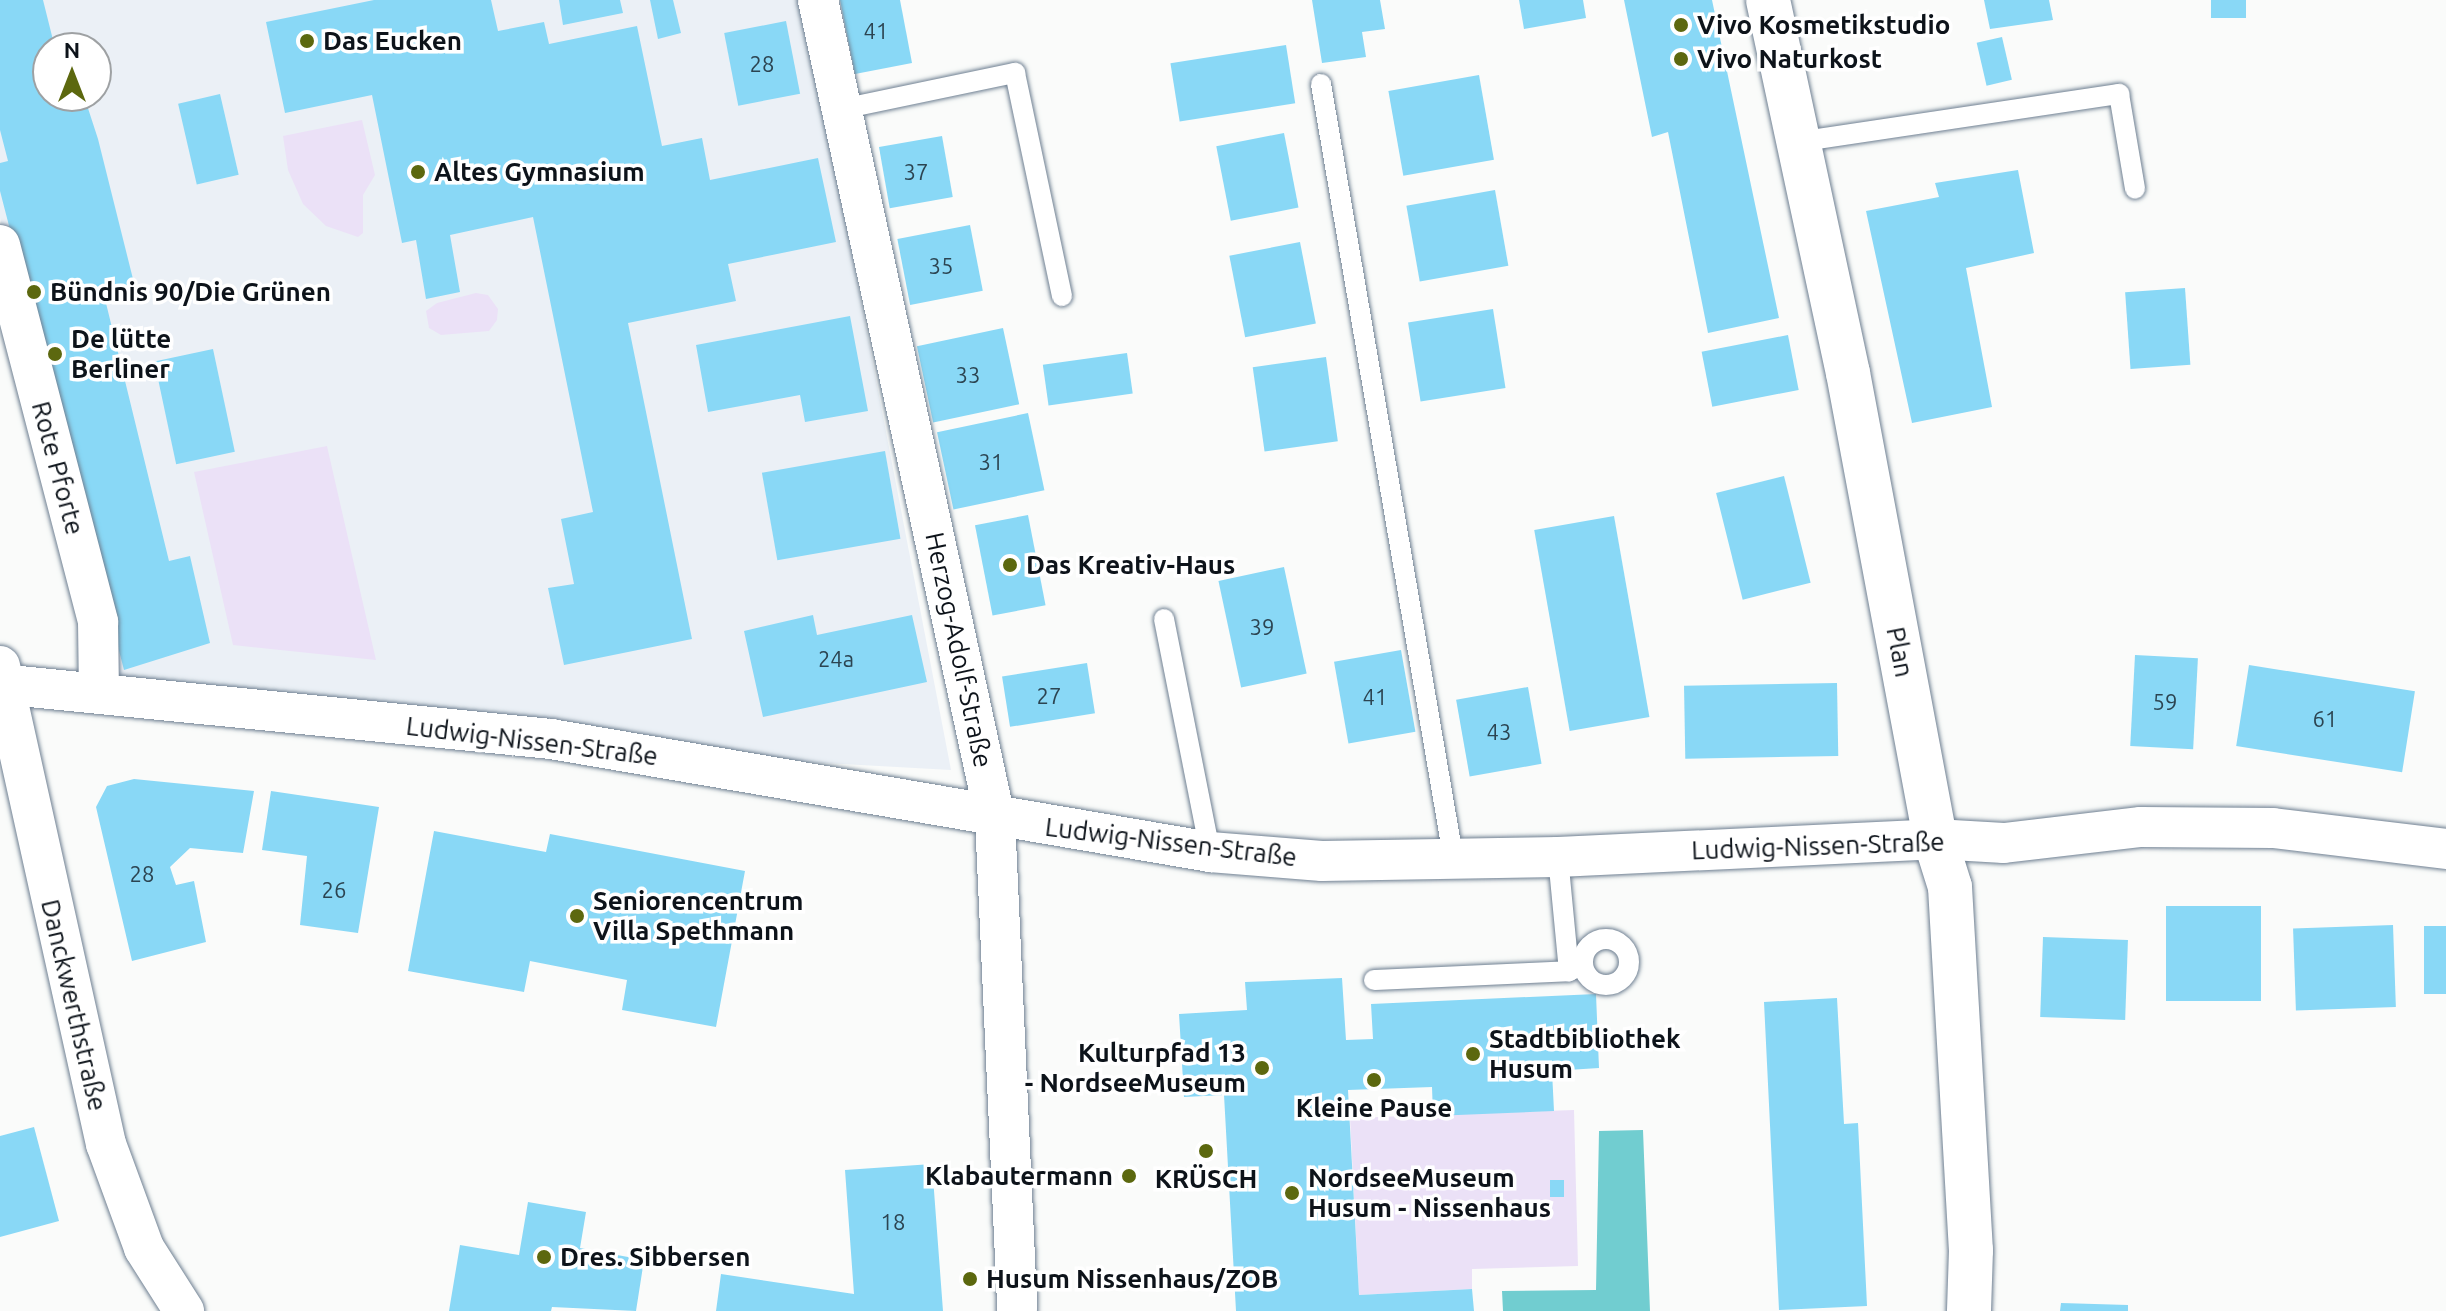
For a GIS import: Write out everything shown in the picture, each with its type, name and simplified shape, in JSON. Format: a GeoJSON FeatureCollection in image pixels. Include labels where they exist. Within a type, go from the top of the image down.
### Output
{"type":"FeatureCollection","features":[{"type":"Feature","properties":{"kind":"main road","name":"Plan"},"geometry":{"type":"LineString","coordinates":[[1768,0],[1848,373],[1935,839],[1950,887],[1955,931],[1971,1250],[1969,1311]]}},
{"type":"Feature","properties":{"kind":"street","name":"Herzog-Adolf-Straße"},"geometry":{"type":"LineString","coordinates":[[818,0],[995,818],[1017,1311]]}},
{"type":"Feature","properties":{"kind":"street","name":"Rote Pforte"},"geometry":{"type":"LineString","coordinates":[[0,245],[98,622],[99,693]]}},
{"type":"Feature","properties":{"kind":"street","name":"Ludwig-Nissen-Straße"},"geometry":{"type":"LineString","coordinates":[[1,678],[99,693],[551,739],[995,818],[1210,852],[1322,861],[1453,856],[1558,857],[1935,839],[2004,843],[2141,827],[2273,828],[2446,849]]}},
{"type":"Feature","properties":{"kind":"street","name":"Danckwerthstraße"},"geometry":{"type":"LineString","coordinates":[[1,678],[106,1144],[144,1248],[184,1311]]}},
{"type":"Feature","properties":{"kind":"lane"},"geometry":{"type":"LineString","coordinates":[[842,109],[1015,73],[1062,296]]}},
{"type":"Feature","properties":{"kind":"lane"},"geometry":{"type":"LineString","coordinates":[[1321,84],[1453,856]]}},
{"type":"Feature","properties":{"kind":"lane"},"geometry":{"type":"LineString","coordinates":[[1798,142],[2119,94],[2135,189]]}},
{"type":"Feature","properties":{"kind":"lane"},"geometry":{"type":"LineString","coordinates":[[1164,619],[1210,852]]}},
{"type":"Feature","properties":{"kind":"lane"},"geometry":{"type":"LineString","coordinates":[[1374,980],[1576,968],[1558,857]]}},
{"type":"Feature","properties":{"kind":"shaded area"},"geometry":{"type":"Polygon","coordinates":[[[0,0],[803,0],[951,770],[716,757],[110,685],[105,622],[0,218],[0,0]]]}},
{"type":"Feature","properties":{"kind":"shaded area"},"geometry":{"type":"Polygon","coordinates":[[[362,120],[375,175],[363,195],[363,233],[358,237],[326,226],[303,204],[288,170],[283,136],[362,120]]]}},
{"type":"Feature","properties":{"kind":"shaded area"},"geometry":{"type":"Polygon","coordinates":[[[476,293],[488,295],[498,309],[497,320],[489,331],[441,335],[429,328],[426,311],[437,303],[476,293]]]}},
{"type":"Feature","properties":{"kind":"shaded area"},"geometry":{"type":"Polygon","coordinates":[[[327,446],[376,660],[233,645],[194,472],[327,446]]]}},
{"type":"Feature","properties":{"kind":"shaded area"},"geometry":{"type":"Polygon","coordinates":[[[1574,1110],[1578,1266],[1472,1269],[1472,1289],[1359,1295],[1350,1118],[1574,1110]]]}},
{"type":"Feature","properties":{"kind":"water"},"geometry":{"type":"Polygon","coordinates":[[[1643,1130],[1650,1311],[1503,1311],[1502,1291],[1596,1290],[1599,1131],[1643,1130]]]}},
{"type":"Feature","properties":{"kind":"building"},"geometry":{"type":"Polygon","coordinates":[[[0,0],[43,0],[51,32],[32,32],[32,112],[89,112],[136,291],[105,299],[169,561],[190,556],[210,643],[124,670],[0,191],[0,163],[8,161],[0,130],[0,0]]]}},
{"type":"Feature","properties":{"kind":"building","name":"Altes Gymnasium"},"geometry":{"type":"Polygon","coordinates":[[[374,0],[491,0],[498,31],[544,22],[549,44],[637,26],[662,146],[702,138],[710,180],[818,158],[836,242],[728,264],[736,301],[628,323],[692,639],[564,665],[548,588],[574,584],[561,519],[593,512],[533,217],[450,235],[460,292],[426,299],[416,240],[402,243],[372,95],[285,113],[266,22],[374,0]]]}},
{"type":"Feature","properties":{"kind":"building"},"geometry":{"type":"Polygon","coordinates":[[[559,0],[620,0],[623,13],[563,25],[559,0]]]}},
{"type":"Feature","properties":{"kind":"building"},"geometry":{"type":"Polygon","coordinates":[[[650,0],[673,0],[681,33],[658,39],[650,0]]]}},
{"type":"Feature","properties":{"kind":"building"},"geometry":{"type":"Polygon","coordinates":[[[840,0],[900,0],[912,63],[855,74],[840,0]]]}},
{"type":"Feature","properties":{"kind":"building"},"geometry":{"type":"Polygon","coordinates":[[[1312,0],[1380,0],[1385,29],[1362,32],[1366,57],[1322,63],[1312,0]]]}},
{"type":"Feature","properties":{"kind":"building"},"geometry":{"type":"Polygon","coordinates":[[[1519,0],[1583,0],[1586,18],[1524,29],[1519,0]]]}},
{"type":"Feature","properties":{"kind":"building"},"geometry":{"type":"Polygon","coordinates":[[[1624,0],[1712,0],[1779,318],[1708,333],[1668,132],[1652,137],[1624,0]]]}},
{"type":"Feature","properties":{"kind":"building"},"geometry":{"type":"Polygon","coordinates":[[[1984,0],[2049,0],[2053,20],[1990,29],[1984,0]]]}},
{"type":"Feature","properties":{"kind":"building"},"geometry":{"type":"Polygon","coordinates":[[[2211,0],[2246,0],[2246,18],[2211,18],[2211,0]]]}},
{"type":"Feature","properties":{"kind":"building"},"geometry":{"type":"Polygon","coordinates":[[[786,21],[800,94],[738,106],[724,33],[786,21]]]}},
{"type":"Feature","properties":{"kind":"building"},"geometry":{"type":"Polygon","coordinates":[[[2002,37],[2012,80],[1987,86],[1977,43],[2002,37]]]}},
{"type":"Feature","properties":{"kind":"building"},"geometry":{"type":"Polygon","coordinates":[[[1286,45],[1295,103],[1180,122],[1170,63],[1286,45]]]}},
{"type":"Feature","properties":{"kind":"building"},"geometry":{"type":"Polygon","coordinates":[[[1479,75],[1494,160],[1403,176],[1388,91],[1479,75]]]}},
{"type":"Feature","properties":{"kind":"building"},"geometry":{"type":"Polygon","coordinates":[[[220,94],[239,175],[197,185],[178,104],[220,94]]]}},
{"type":"Feature","properties":{"kind":"building"},"geometry":{"type":"Polygon","coordinates":[[[1284,133],[1299,208],[1231,221],[1216,146],[1284,133]]]}},
{"type":"Feature","properties":{"kind":"building"},"geometry":{"type":"Polygon","coordinates":[[[942,136],[953,197],[890,208],[879,147],[942,136]]]}},
{"type":"Feature","properties":{"kind":"building"},"geometry":{"type":"Polygon","coordinates":[[[2018,170],[2034,253],[1966,268],[1992,407],[1912,423],[1866,211],[1939,197],[1935,183],[2018,170]]]}},
{"type":"Feature","properties":{"kind":"building"},"geometry":{"type":"Polygon","coordinates":[[[1495,190],[1508,266],[1420,281],[1406,206],[1495,190]]]}},
{"type":"Feature","properties":{"kind":"building"},"geometry":{"type":"Polygon","coordinates":[[[970,225],[983,291],[910,305],[897,239],[970,225]]]}},
{"type":"Feature","properties":{"kind":"building"},"geometry":{"type":"Polygon","coordinates":[[[1300,242],[1316,323],[1245,337],[1229,256],[1300,242]]]}},
{"type":"Feature","properties":{"kind":"building"},"geometry":{"type":"Polygon","coordinates":[[[2185,288],[2190,365],[2131,369],[2125,292],[2185,288]]]}},
{"type":"Feature","properties":{"kind":"building"},"geometry":{"type":"Polygon","coordinates":[[[1493,309],[1506,388],[1421,401],[1408,322],[1493,309]]]}},
{"type":"Feature","properties":{"kind":"building"},"geometry":{"type":"Polygon","coordinates":[[[850,316],[868,411],[805,422],[800,395],[708,412],[696,345],[850,316]]]}},
{"type":"Feature","properties":{"kind":"building"},"geometry":{"type":"Polygon","coordinates":[[[1003,328],[1019,404],[933,423],[917,346],[1003,328]]]}},
{"type":"Feature","properties":{"kind":"building"},"geometry":{"type":"Polygon","coordinates":[[[1788,335],[1799,390],[1712,407],[1702,352],[1788,335]]]}},
{"type":"Feature","properties":{"kind":"building"},"geometry":{"type":"Polygon","coordinates":[[[213,349],[235,452],[176,464],[154,361],[213,349]]]}},
{"type":"Feature","properties":{"kind":"building"},"geometry":{"type":"Polygon","coordinates":[[[1127,353],[1133,394],[1049,405],[1043,365],[1127,353]]]}},
{"type":"Feature","properties":{"kind":"building"},"geometry":{"type":"Polygon","coordinates":[[[1326,357],[1338,441],[1265,451],[1253,367],[1326,357]]]}},
{"type":"Feature","properties":{"kind":"building"},"geometry":{"type":"Polygon","coordinates":[[[1028,413],[1044,490],[953,510],[937,432],[1028,413]]]}},
{"type":"Feature","properties":{"kind":"building"},"geometry":{"type":"Polygon","coordinates":[[[885,451],[900,539],[777,560],[762,473],[885,451]]]}},
{"type":"Feature","properties":{"kind":"building"},"geometry":{"type":"Polygon","coordinates":[[[1784,476],[1811,583],[1743,600],[1716,493],[1784,476]]]}},
{"type":"Feature","properties":{"kind":"building","name":"Das Kreativ-Haus"},"geometry":{"type":"Polygon","coordinates":[[[1028,515],[1046,605],[993,616],[975,525],[1028,515]]]}},
{"type":"Feature","properties":{"kind":"building"},"geometry":{"type":"Polygon","coordinates":[[[1614,516],[1649,717],[1570,731],[1534,530],[1614,516]]]}},
{"type":"Feature","properties":{"kind":"building"},"geometry":{"type":"Polygon","coordinates":[[[1284,567],[1307,674],[1241,688],[1218,581],[1284,567]]]}},
{"type":"Feature","properties":{"kind":"building"},"geometry":{"type":"Polygon","coordinates":[[[813,615],[817,635],[912,615],[927,682],[763,717],[744,631],[813,615]]]}},
{"type":"Feature","properties":{"kind":"building"},"geometry":{"type":"Polygon","coordinates":[[[1401,650],[1415,732],[1348,744],[1334,662],[1401,650]]]}},
{"type":"Feature","properties":{"kind":"building"},"geometry":{"type":"Polygon","coordinates":[[[2135,655],[2198,658],[2193,749],[2130,746],[2135,655]]]}},
{"type":"Feature","properties":{"kind":"building"},"geometry":{"type":"Polygon","coordinates":[[[1087,663],[1095,713],[1010,727],[1002,676],[1087,663]]]}},
{"type":"Feature","properties":{"kind":"building"},"geometry":{"type":"Polygon","coordinates":[[[2249,665],[2415,691],[2402,772],[2236,746],[2249,665]]]}},
{"type":"Feature","properties":{"kind":"building"},"geometry":{"type":"Polygon","coordinates":[[[1837,683],[1838,756],[1685,759],[1684,686],[1837,683]]]}},
{"type":"Feature","properties":{"kind":"building"},"geometry":{"type":"Polygon","coordinates":[[[1528,687],[1542,764],[1470,776],[1456,700],[1528,687]]]}},
{"type":"Feature","properties":{"kind":"building"},"geometry":{"type":"Polygon","coordinates":[[[134,779],[254,791],[243,853],[190,848],[170,867],[176,885],[194,881],[206,942],[132,961],[96,807],[107,786],[134,779]]]}},
{"type":"Feature","properties":{"kind":"building"},"geometry":{"type":"Polygon","coordinates":[[[271,791],[379,807],[358,933],[300,925],[307,856],[262,850],[271,791]]]}},
{"type":"Feature","properties":{"kind":"building","name":"Seniorencentrum Villa Spethmann"},"geometry":{"type":"Polygon","coordinates":[[[434,831],[546,852],[550,834],[745,871],[716,1027],[622,1010],[627,980],[530,961],[524,992],[408,971],[434,831]]]}},
{"type":"Feature","properties":{"kind":"building"},"geometry":{"type":"Polygon","coordinates":[[[2166,906],[2261,906],[2261,1001],[2166,1001],[2166,906]]]}},
{"type":"Feature","properties":{"kind":"building"},"geometry":{"type":"Polygon","coordinates":[[[2393,925],[2396,1007],[2296,1010],[2293,928],[2393,925]]]}},
{"type":"Feature","properties":{"kind":"building"},"geometry":{"type":"Polygon","coordinates":[[[2424,926],[2446,926],[2446,994],[2424,994],[2424,926]]]}},
{"type":"Feature","properties":{"kind":"building"},"geometry":{"type":"Polygon","coordinates":[[[2043,937],[2128,940],[2125,1020],[2040,1017],[2043,937]]]}},
{"type":"Feature","properties":{"kind":"building"},"geometry":{"type":"Polygon","coordinates":[[[1342,978],[1346,1040],[1373,1039],[1371,1004],[1596,994],[1599,1068],[1552,1071],[1554,1111],[1433,1116],[1432,1087],[1348,1090],[1359,1295],[1472,1289],[1474,1311],[1236,1311],[1224,1095],[1184,1097],[1179,1014],[1247,1010],[1245,982],[1342,978]]]}},
{"type":"Feature","properties":{"kind":"building"},"geometry":{"type":"Polygon","coordinates":[[[1837,998],[1844,1124],[1858,1123],[1867,1306],[1779,1310],[1764,1002],[1837,998]]]}},
{"type":"Feature","properties":{"kind":"building"},"geometry":{"type":"Polygon","coordinates":[[[34,1127],[59,1221],[0,1237],[0,1136],[34,1127]]]}},
{"type":"Feature","properties":{"kind":"building"},"geometry":{"type":"Polygon","coordinates":[[[932,1164],[943,1311],[716,1311],[721,1274],[854,1294],[845,1170],[932,1164]]]}},
{"type":"Feature","properties":{"kind":"building"},"geometry":{"type":"Polygon","coordinates":[[[1550,1180],[1564,1180],[1564,1197],[1550,1197],[1550,1180]]]}},
{"type":"Feature","properties":{"kind":"building","name":"Dres. Sibbersen"},"geometry":{"type":"Polygon","coordinates":[[[528,1202],[586,1212],[580,1248],[644,1260],[636,1311],[552,1307],[551,1311],[449,1311],[460,1245],[519,1255],[528,1202]]]}},
{"type":"Feature","properties":{"kind":"building"},"geometry":{"type":"Polygon","coordinates":[[[2061,1303],[2128,1305],[2128,1311],[2060,1311],[2061,1303]]]}},
{"type":"Feature","properties":{"kind":"place","name":"Vivo Kosmetikstudio"},"geometry":{"type":"Point","coordinates":[1681,25]}},
{"type":"Feature","properties":{"kind":"place","name":"Das Eucken"},"geometry":{"type":"Point","coordinates":[307,41]}},
{"type":"Feature","properties":{"kind":"place","name":"Vivo Naturkost"},"geometry":{"type":"Point","coordinates":[1681,59]}},
{"type":"Feature","properties":{"kind":"place","name":"Altes Gymnasium"},"geometry":{"type":"Point","coordinates":[418,172]}},
{"type":"Feature","properties":{"kind":"place","name":"Bündnis 90/Die Grünen"},"geometry":{"type":"Point","coordinates":[34,292]}},
{"type":"Feature","properties":{"kind":"place","name":"De lütte Berliner"},"geometry":{"type":"Point","coordinates":[55,354]}},
{"type":"Feature","properties":{"kind":"place","name":"Das Kreativ-Haus"},"geometry":{"type":"Point","coordinates":[1010,565]}},
{"type":"Feature","properties":{"kind":"place","name":"Seniorencentrum Villa Spethmann"},"geometry":{"type":"Point","coordinates":[577,916]}},
{"type":"Feature","properties":{"kind":"place","name":"Stadtbibliothek Husum"},"geometry":{"type":"Point","coordinates":[1473,1054]}},
{"type":"Feature","properties":{"kind":"place","name":"Kulturpfad 13 - NordseeMuseum"},"geometry":{"type":"Point","coordinates":[1262,1068]}},
{"type":"Feature","properties":{"kind":"place","name":"Kleine Pause"},"geometry":{"type":"Point","coordinates":[1374,1080]}},
{"type":"Feature","properties":{"kind":"place","name":"KRÜSCH"},"geometry":{"type":"Point","coordinates":[1206,1151]}},
{"type":"Feature","properties":{"kind":"place","name":"Klabautermann"},"geometry":{"type":"Point","coordinates":[1129,1176]}},
{"type":"Feature","properties":{"kind":"place","name":"NordseeMuseum Husum - Nissenhaus"},"geometry":{"type":"Point","coordinates":[1292,1193]}},
{"type":"Feature","properties":{"kind":"place","name":"Dres. Sibbersen"},"geometry":{"type":"Point","coordinates":[544,1257]}},
{"type":"Feature","properties":{"kind":"place","name":"Husum Nissenhaus/ZOB"},"geometry":{"type":"Point","coordinates":[970,1279]}}]}
